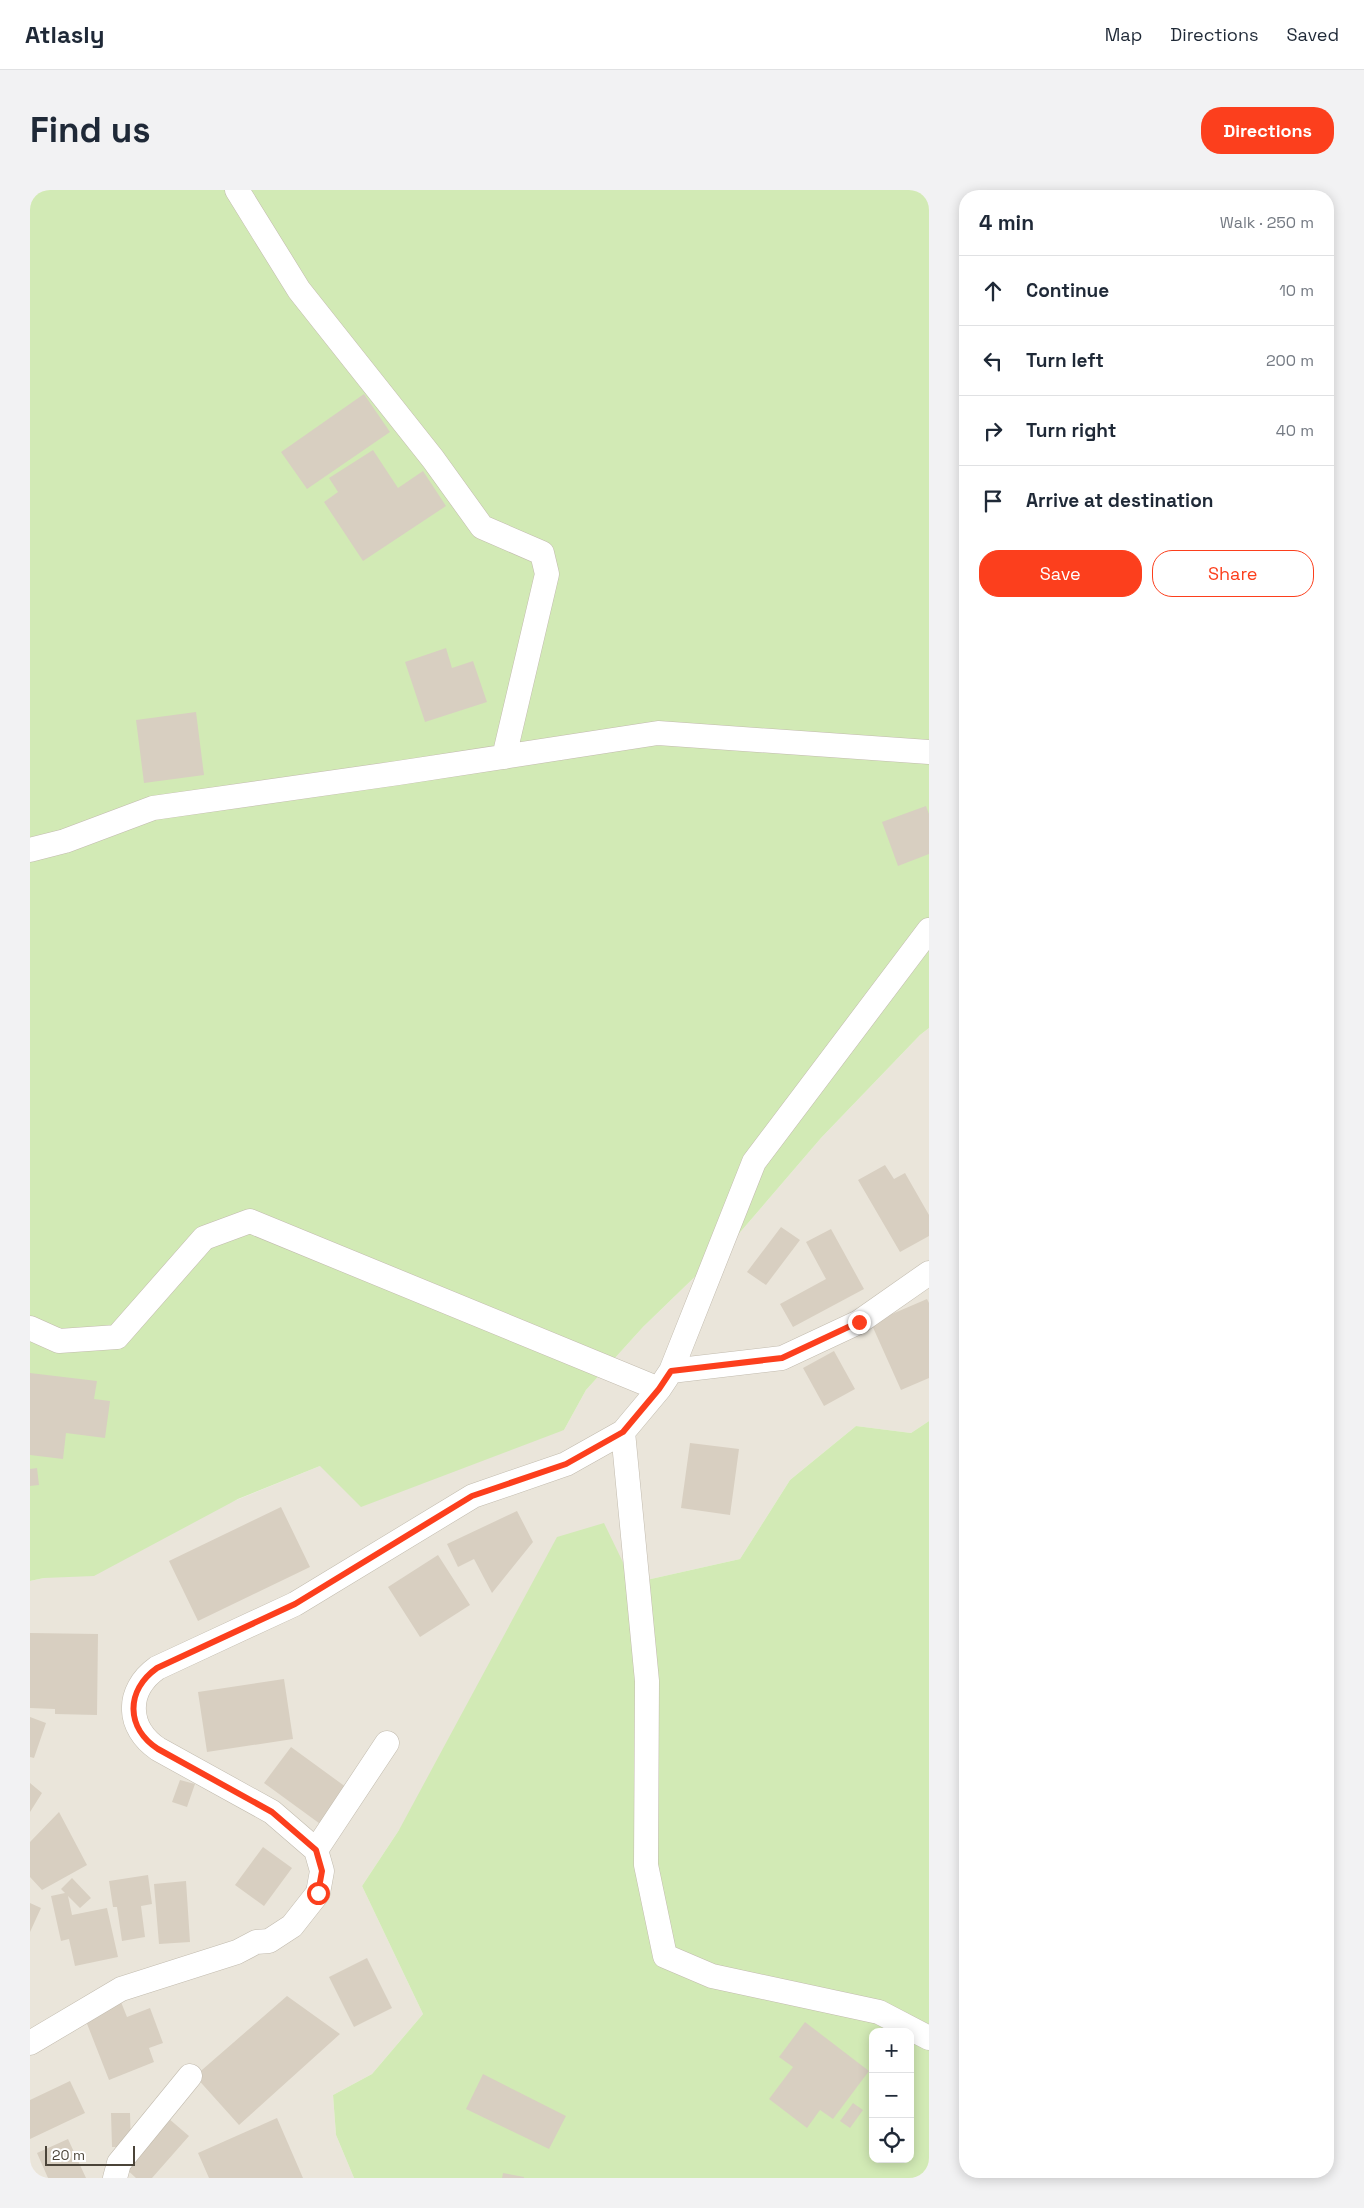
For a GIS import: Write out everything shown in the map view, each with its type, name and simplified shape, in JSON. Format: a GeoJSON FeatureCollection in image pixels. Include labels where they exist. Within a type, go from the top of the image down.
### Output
{"type":"FeatureCollection","features":[{"type":"Feature","properties":{"kind":"street"},"geometry":{"type":"LineString","coordinates":[[237,190],[299,290],[433,459],[482,527],[542,554],[547,574],[504,757]]}},
{"type":"Feature","properties":{"kind":"street"},"geometry":{"type":"LineString","coordinates":[[30,850],[65,841],[153,808],[658,733],[929,752]]}},
{"type":"Feature","properties":{"kind":"street"},"geometry":{"type":"LineString","coordinates":[[30,2043],[121,1988],[237,1952],[256,1942],[269,1941],[292,1926],[318,1893],[322,1871],[316,1850],[272,1812],[149,1743],[139,1730],[134,1714],[136,1693],[141,1683],[157,1668],[295,1604],[472,1496],[566,1464],[623,1432],[665,1380],[754,1162],[929,930]]}},
{"type":"Feature","properties":{"kind":"street"},"geometry":{"type":"LineString","coordinates":[[30,1328],[59,1341],[118,1337],[204,1238],[250,1222],[665,1380],[782,1358],[859,1322],[929,1273]]}},
{"type":"Feature","properties":{"kind":"street"},"geometry":{"type":"LineString","coordinates":[[623,1432],[647,1680],[646,1866],[665,1956],[712,1976],[879,2012],[929,2038]]}},
{"type":"Feature","properties":{"kind":"street"},"geometry":{"type":"LineString","coordinates":[[316,1850],[387,1743]]}},
{"type":"Feature","properties":{"kind":"street"},"geometry":{"type":"LineString","coordinates":[[115,2178],[119,2163],[190,2076]]}},
{"type":"Feature","properties":{"kind":"shaded area"},"geometry":{"type":"Polygon","coordinates":[[[929,1028],[929,1421],[911,1433],[856,1426],[790,1480],[740,1559],[633,1583],[399,1830],[362,1886],[423,2014],[372,2074],[333,2095],[336,2135],[354,2178],[30,2178],[30,1581],[44,1578],[320,1466],[564,1430],[586,1390],[643,1327],[736,1237],[821,1138],[920,1035],[929,1028]]]}},
{"type":"Feature","properties":{"kind":"green space"},"geometry":{"type":"Polygon","coordinates":[[[30,190],[929,190],[929,1028],[920,1035],[821,1138],[736,1237],[643,1327],[586,1390],[564,1430],[361,1507],[320,1466],[238,1499],[94,1576],[44,1578],[30,1581],[30,190]]]}},
{"type":"Feature","properties":{"kind":"green space"},"geometry":{"type":"Polygon","coordinates":[[[929,1421],[929,2178],[354,2178],[336,2135],[333,2095],[372,2074],[423,2014],[362,1886],[399,1830],[557,1537],[604,1523],[633,1583],[740,1559],[790,1480],[856,1426],[911,1433],[929,1421]]]}},
{"type":"Feature","properties":{"kind":"building"},"geometry":{"type":"Polygon","coordinates":[[[364,394],[390,432],[307,489],[281,452],[364,394]]]}},
{"type":"Feature","properties":{"kind":"building"},"geometry":{"type":"Polygon","coordinates":[[[373,450],[398,488],[423,471],[446,506],[363,561],[324,502],[338,492],[329,478],[373,450]]]}},
{"type":"Feature","properties":{"kind":"building"},"geometry":{"type":"Polygon","coordinates":[[[446,648],[452,668],[473,661],[487,702],[425,722],[405,662],[446,648]]]}},
{"type":"Feature","properties":{"kind":"building"},"geometry":{"type":"Polygon","coordinates":[[[196,712],[204,775],[144,783],[136,720],[196,712]]]}},
{"type":"Feature","properties":{"kind":"building"},"geometry":{"type":"Polygon","coordinates":[[[926,806],[929,814],[929,854],[898,866],[882,822],[926,806]]]}},
{"type":"Feature","properties":{"kind":"building"},"geometry":{"type":"Polygon","coordinates":[[[885,1165],[894,1179],[905,1173],[929,1215],[929,1236],[900,1252],[858,1180],[885,1165]]]}},
{"type":"Feature","properties":{"kind":"building"},"geometry":{"type":"Polygon","coordinates":[[[781,1227],[800,1240],[766,1285],[747,1272],[781,1227]]]}},
{"type":"Feature","properties":{"kind":"building"},"geometry":{"type":"Polygon","coordinates":[[[831,1229],[864,1289],[793,1327],[780,1304],[826,1279],[806,1242],[831,1229]]]}},
{"type":"Feature","properties":{"kind":"building"},"geometry":{"type":"Polygon","coordinates":[[[927,1299],[929,1303],[929,1378],[901,1390],[871,1323],[927,1299]]]}},
{"type":"Feature","properties":{"kind":"building"},"geometry":{"type":"Polygon","coordinates":[[[834,1351],[855,1389],[824,1406],[803,1368],[834,1351]]]}},
{"type":"Feature","properties":{"kind":"building"},"geometry":{"type":"Polygon","coordinates":[[[30,1373],[97,1381],[94,1399],[110,1401],[105,1438],[66,1433],[63,1459],[30,1455],[30,1373]]]}},
{"type":"Feature","properties":{"kind":"building"},"geometry":{"type":"Polygon","coordinates":[[[690,1443],[739,1449],[730,1515],[681,1508],[690,1443]]]}},
{"type":"Feature","properties":{"kind":"building"},"geometry":{"type":"Polygon","coordinates":[[[37,1468],[39,1485],[30,1486],[30,1469],[37,1468]]]}},
{"type":"Feature","properties":{"kind":"building"},"geometry":{"type":"Polygon","coordinates":[[[281,1507],[310,1567],[198,1621],[169,1561],[281,1507]]]}},
{"type":"Feature","properties":{"kind":"building"},"geometry":{"type":"Polygon","coordinates":[[[517,1511],[533,1542],[492,1593],[474,1559],[458,1567],[447,1544],[517,1511]]]}},
{"type":"Feature","properties":{"kind":"building"},"geometry":{"type":"Polygon","coordinates":[[[438,1555],[470,1605],[420,1637],[388,1587],[438,1555]]]}},
{"type":"Feature","properties":{"kind":"building"},"geometry":{"type":"Polygon","coordinates":[[[30,1633],[98,1634],[97,1715],[55,1714],[55,1709],[30,1708],[30,1633]]]}},
{"type":"Feature","properties":{"kind":"building"},"geometry":{"type":"Polygon","coordinates":[[[284,1679],[293,1739],[207,1752],[198,1692],[284,1679]]]}},
{"type":"Feature","properties":{"kind":"building"},"geometry":{"type":"Polygon","coordinates":[[[30,1717],[46,1723],[34,1758],[30,1757],[30,1717]]]}},
{"type":"Feature","properties":{"kind":"building"},"geometry":{"type":"Polygon","coordinates":[[[291,1747],[350,1790],[323,1826],[264,1783],[291,1747]]]}},
{"type":"Feature","properties":{"kind":"building"},"geometry":{"type":"Polygon","coordinates":[[[180,1780],[195,1784],[187,1807],[172,1802],[180,1780]]]}},
{"type":"Feature","properties":{"kind":"building"},"geometry":{"type":"Polygon","coordinates":[[[30,1783],[42,1793],[30,1812],[30,1783]]]}},
{"type":"Feature","properties":{"kind":"building"},"geometry":{"type":"Polygon","coordinates":[[[59,1812],[87,1865],[42,1890],[30,1877],[30,1842],[59,1812]]]}},
{"type":"Feature","properties":{"kind":"building"},"geometry":{"type":"Polygon","coordinates":[[[263,1847],[292,1868],[264,1906],[235,1885],[263,1847]]]}},
{"type":"Feature","properties":{"kind":"building"},"geometry":{"type":"Polygon","coordinates":[[[148,1875],[152,1904],[141,1906],[145,1937],[122,1941],[117,1907],[113,1907],[109,1881],[148,1875]]]}},
{"type":"Feature","properties":{"kind":"building"},"geometry":{"type":"Polygon","coordinates":[[[72,1878],[91,1898],[80,1908],[68,1896],[72,1915],[107,1908],[118,1957],[75,1966],[69,1939],[61,1941],[51,1896],[65,1893],[61,1889],[72,1878]]]}},
{"type":"Feature","properties":{"kind":"building"},"geometry":{"type":"Polygon","coordinates":[[[186,1881],[190,1942],[159,1944],[154,1884],[186,1881]]]}},
{"type":"Feature","properties":{"kind":"building"},"geometry":{"type":"Polygon","coordinates":[[[30,1903],[41,1908],[30,1932],[30,1903]]]}},
{"type":"Feature","properties":{"kind":"building"},"geometry":{"type":"Polygon","coordinates":[[[367,1958],[392,2008],[354,2027],[329,1977],[367,1958]]]}},
{"type":"Feature","properties":{"kind":"building"},"geometry":{"type":"Polygon","coordinates":[[[287,1996],[340,2034],[239,2125],[195,2076],[287,1996]]]}},
{"type":"Feature","properties":{"kind":"building"},"geometry":{"type":"Polygon","coordinates":[[[121,2002],[127,2017],[150,2008],[163,2043],[149,2048],[154,2062],[109,2080],[84,2016],[121,2002]]]}},
{"type":"Feature","properties":{"kind":"building"},"geometry":{"type":"Polygon","coordinates":[[[805,2022],[869,2071],[833,2119],[820,2110],[807,2128],[769,2099],[793,2067],[779,2057],[805,2022]]]}},
{"type":"Feature","properties":{"kind":"building"},"geometry":{"type":"Polygon","coordinates":[[[483,2074],[566,2116],[549,2149],[466,2109],[483,2074]]]}},
{"type":"Feature","properties":{"kind":"building"},"geometry":{"type":"Polygon","coordinates":[[[70,2081],[85,2113],[30,2139],[30,2100],[70,2081]]]}},
{"type":"Feature","properties":{"kind":"building"},"geometry":{"type":"Polygon","coordinates":[[[853,2103],[863,2110],[850,2128],[840,2121],[853,2103]]]}},
{"type":"Feature","properties":{"kind":"building"},"geometry":{"type":"Polygon","coordinates":[[[111,2113],[130,2113],[131,2147],[112,2147],[111,2113]]]}},
{"type":"Feature","properties":{"kind":"building"},"geometry":{"type":"Polygon","coordinates":[[[168,2118],[189,2136],[152,2178],[136,2178],[124,2167],[168,2118]]]}},
{"type":"Feature","properties":{"kind":"building"},"geometry":{"type":"Polygon","coordinates":[[[277,2118],[303,2178],[209,2178],[198,2153],[277,2118]]]}},
{"type":"Feature","properties":{"kind":"building"},"geometry":{"type":"Polygon","coordinates":[[[68,2139],[86,2178],[48,2178],[37,2153],[68,2139]]]}},
{"type":"Feature","properties":{"kind":"building"},"geometry":{"type":"Polygon","coordinates":[[[503,2173],[524,2177],[524,2178],[502,2178],[503,2173]]]}},
{"type":"Feature","properties":{"kind":"route"},"geometry":{"type":"LineString","coordinates":[[318,1893],[322,1871],[316,1850],[272,1812],[158,1749],[142,1735],[134,1714],[134,1704],[136,1693],[148,1675],[157,1668],[295,1604],[472,1496],[566,1464],[623,1432],[659,1389],[671,1371],[782,1358],[859,1322]]}}]}
